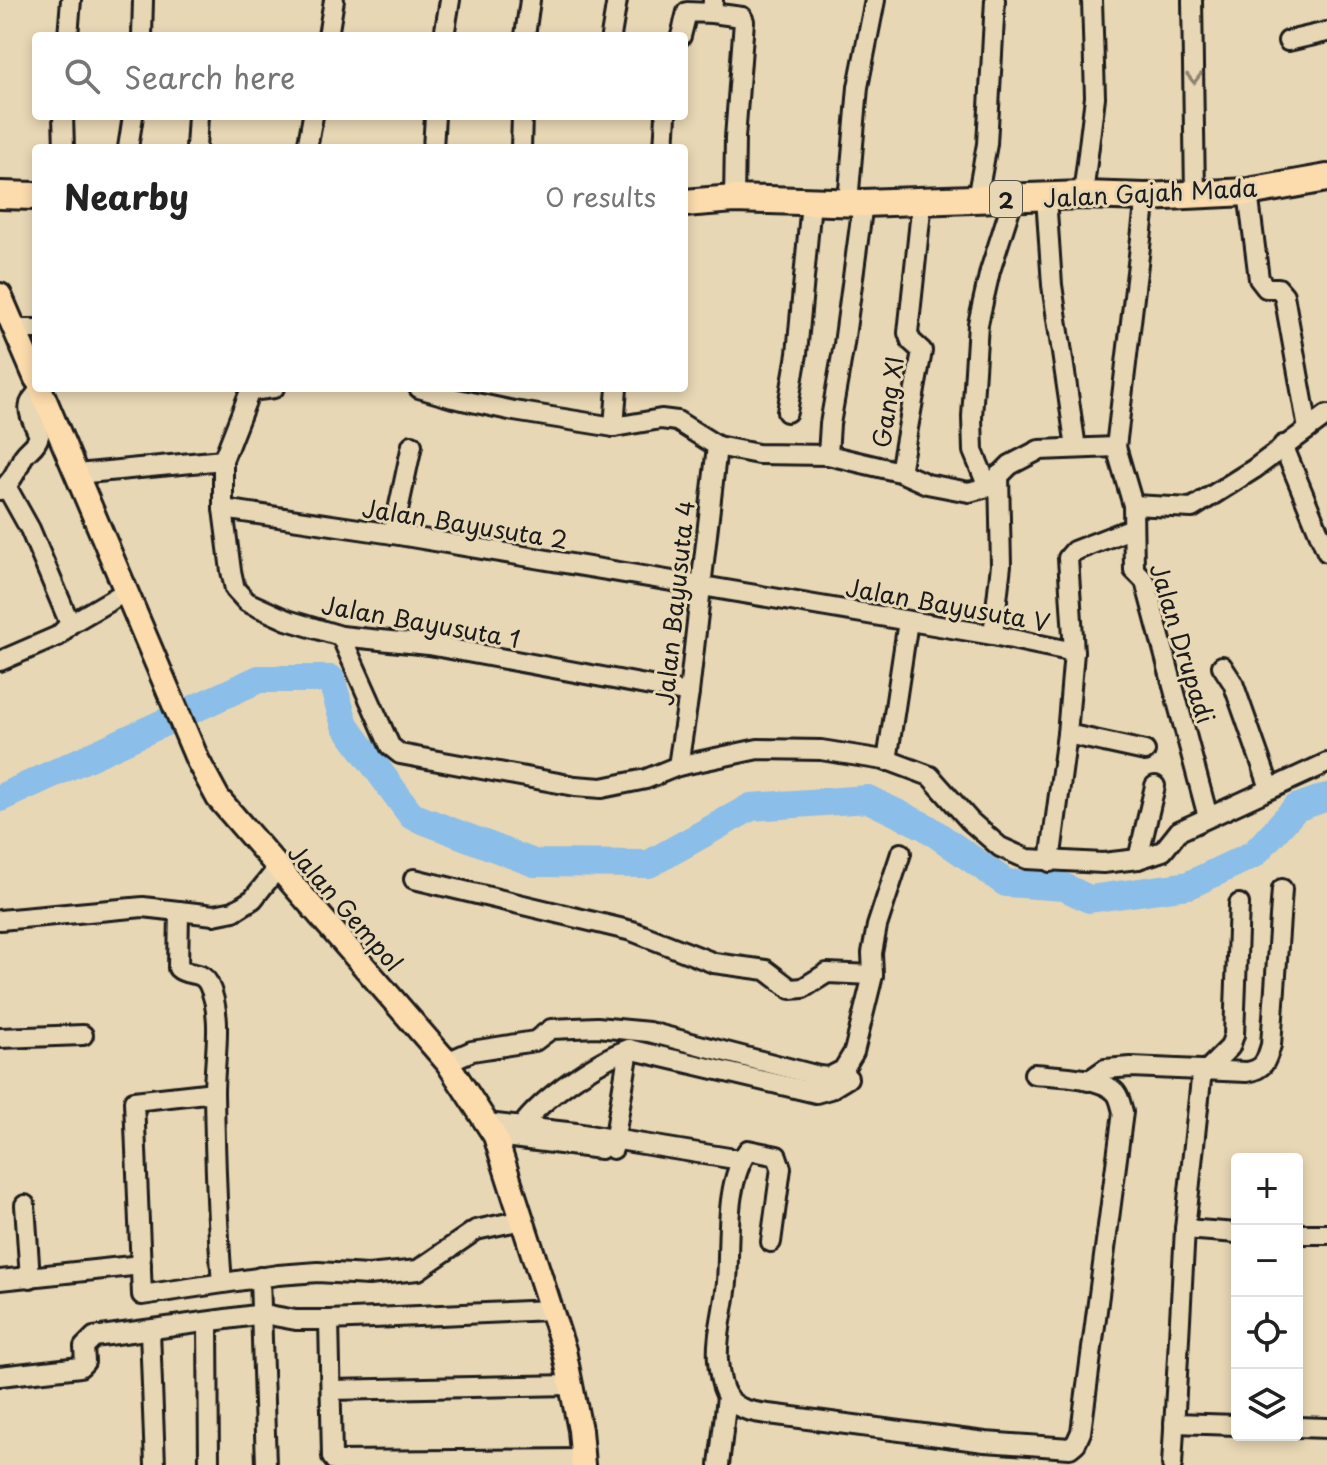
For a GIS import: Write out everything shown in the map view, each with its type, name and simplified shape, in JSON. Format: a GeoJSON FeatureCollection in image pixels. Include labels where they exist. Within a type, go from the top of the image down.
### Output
{"type":"FeatureCollection","features":[{"type":"Feature","properties":{"kind":"highway","name":"Jalan Gajah Mada"},"geometry":{"type":"LineString","coordinates":[[688,203],[734,199],[855,203],[1083,195],[1146,197],[1248,192],[1327,178]]}},
{"type":"Feature","properties":{"kind":"highway"},"geometry":{"type":"LineString","coordinates":[[0,195],[32,196]]}},
{"type":"Feature","properties":{"kind":"main road","name":"Jalan Gempol"},"geometry":{"type":"LineString","coordinates":[[0,295],[25,329],[32,358]]}},
{"type":"Feature","properties":{"kind":"main road","name":"Jalan Gempol"},"geometry":{"type":"LineString","coordinates":[[42,392],[198,761],[218,798],[447,1062],[491,1130],[564,1350],[583,1462]]}},
{"type":"Feature","properties":{"kind":"street"},"geometry":{"type":"LineString","coordinates":[[68,32],[71,0]]}},
{"type":"Feature","properties":{"kind":"street"},"geometry":{"type":"LineString","coordinates":[[142,32],[143,0]]}},
{"type":"Feature","properties":{"kind":"street"},"geometry":{"type":"LineString","coordinates":[[329,32],[334,0]]}},
{"type":"Feature","properties":{"kind":"street"},"geometry":{"type":"LineString","coordinates":[[445,32],[450,0]]}},
{"type":"Feature","properties":{"kind":"street"},"geometry":{"type":"LineString","coordinates":[[526,32],[530,0]]}},
{"type":"Feature","properties":{"kind":"street"},"geometry":{"type":"LineString","coordinates":[[612,32],[617,0]]}},
{"type":"Feature","properties":{"kind":"street"},"geometry":{"type":"LineString","coordinates":[[828,455],[830,424],[844,344],[855,203],[858,87],[875,0]]}},
{"type":"Feature","properties":{"kind":"street"},"geometry":{"type":"LineString","coordinates":[[977,199],[987,144],[995,0]]}},
{"type":"Feature","properties":{"kind":"street"},"geometry":{"type":"LineString","coordinates":[[1083,195],[1095,97],[1092,0]]}},
{"type":"Feature","properties":{"kind":"street"},"geometry":{"type":"LineString","coordinates":[[1192,0],[1195,194]]}},
{"type":"Feature","properties":{"kind":"street"},"geometry":{"type":"LineString","coordinates":[[682,32],[687,12],[712,6],[742,17],[744,21],[735,138],[734,199]]}},
{"type":"Feature","properties":{"kind":"street"},"geometry":{"type":"LineString","coordinates":[[1288,41],[1327,32]]}},
{"type":"Feature","properties":{"kind":"street"},"geometry":{"type":"LineString","coordinates":[[63,120],[64,144]]}},
{"type":"Feature","properties":{"kind":"street"},"geometry":{"type":"LineString","coordinates":[[129,144],[132,120]]}},
{"type":"Feature","properties":{"kind":"street"},"geometry":{"type":"LineString","coordinates":[[196,144],[198,120]]}},
{"type":"Feature","properties":{"kind":"street"},"geometry":{"type":"LineString","coordinates":[[308,144],[312,120]]}},
{"type":"Feature","properties":{"kind":"street"},"geometry":{"type":"LineString","coordinates":[[433,144],[435,120]]}},
{"type":"Feature","properties":{"kind":"street"},"geometry":{"type":"LineString","coordinates":[[521,144],[522,120]]}},
{"type":"Feature","properties":{"kind":"street"},"geometry":{"type":"LineString","coordinates":[[664,144],[666,120]]}},
{"type":"Feature","properties":{"kind":"street"},"geometry":{"type":"LineString","coordinates":[[1248,192],[1259,279],[1266,288],[1278,288],[1284,295],[1308,429]]}},
{"type":"Feature","properties":{"kind":"street"},"geometry":{"type":"LineString","coordinates":[[1046,197],[1052,285],[1076,448]]}},
{"type":"Feature","properties":{"kind":"street","name":"Jalan Drupadi"},"geometry":{"type":"LineString","coordinates":[[1146,197],[1116,447],[1133,505],[1134,570],[1145,581],[1208,817]]}},
{"type":"Feature","properties":{"kind":"street"},"geometry":{"type":"LineString","coordinates":[[993,635],[1001,565],[993,481],[973,451],[972,417],[978,324],[990,271],[1013,199]]}},
{"type":"Feature","properties":{"kind":"street","name":"Gang XI"},"geometry":{"type":"LineString","coordinates":[[900,472],[922,351],[911,341],[908,333],[922,201]]}},
{"type":"Feature","properties":{"kind":"street"},"geometry":{"type":"LineString","coordinates":[[787,412],[797,354],[811,202]]}},
{"type":"Feature","properties":{"kind":"street"},"geometry":{"type":"LineString","coordinates":[[35,392],[28,406],[38,441],[26,453],[3,488],[30,529],[70,624]]}},
{"type":"Feature","properties":{"kind":"street"},"geometry":{"type":"LineString","coordinates":[[77,474],[223,460],[248,392]]}},
{"type":"Feature","properties":{"kind":"street"},"geometry":{"type":"LineString","coordinates":[[614,427],[617,392]]}},
{"type":"Feature","properties":{"kind":"street"},"geometry":{"type":"LineString","coordinates":[[453,393],[614,427],[670,419],[686,425],[717,446],[758,454],[828,455],[900,472],[915,480],[947,489],[969,492],[993,481],[1010,465],[1039,450],[1116,447]]}},
{"type":"Feature","properties":{"kind":"street"},"geometry":{"type":"LineString","coordinates":[[1133,505],[1192,508],[1254,469],[1327,415]]}},
{"type":"Feature","properties":{"kind":"street"},"geometry":{"type":"LineString","coordinates":[[393,534],[412,445]]}},
{"type":"Feature","properties":{"kind":"street"},"geometry":{"type":"LineString","coordinates":[[1283,445],[1327,552]]}},
{"type":"Feature","properties":{"kind":"street","name":"Jalan Bayusuta 4"},"geometry":{"type":"LineString","coordinates":[[678,766],[717,446]]}},
{"type":"Feature","properties":{"kind":"street","name":"Jalan Bayusuta 1"},"geometry":{"type":"LineString","coordinates":[[223,460],[223,509],[231,571],[235,589],[247,602],[287,620],[341,636],[429,645],[689,693]]}},
{"type":"Feature","properties":{"kind":"street","name":"Jalan Bayusuta 2"},"geometry":{"type":"LineString","coordinates":[[223,509],[393,534],[699,587]]}},
{"type":"Feature","properties":{"kind":"street"},"geometry":{"type":"LineString","coordinates":[[1074,652],[1068,558],[1074,551],[1133,528]]}},
{"type":"Feature","properties":{"kind":"street","name":"Jalan Bayusuta V"},"geometry":{"type":"LineString","coordinates":[[699,587],[993,635],[1074,652],[1050,862]]}},
{"type":"Feature","properties":{"kind":"street"},"geometry":{"type":"LineString","coordinates":[[0,661],[58,636],[70,624],[125,592]]}},
{"type":"Feature","properties":{"kind":"street"},"geometry":{"type":"LineString","coordinates":[[887,761],[908,621]]}},
{"type":"Feature","properties":{"kind":"street"},"geometry":{"type":"LineString","coordinates":[[341,636],[390,746],[400,754],[575,786],[602,788],[646,779],[678,766],[758,749],[821,750],[887,761],[930,776],[970,821],[1000,847],[1027,859],[1050,862],[1103,863],[1138,859],[1163,851],[1179,831],[1327,763]]}},
{"type":"Feature","properties":{"kind":"street"},"geometry":{"type":"LineString","coordinates":[[1222,666],[1233,683],[1270,788]]}},
{"type":"Feature","properties":{"kind":"street"},"geometry":{"type":"LineString","coordinates":[[1067,734],[1145,751]]}},
{"type":"Feature","properties":{"kind":"street"},"geometry":{"type":"LineString","coordinates":[[1138,859],[1155,786]]}},
{"type":"Feature","properties":{"kind":"street"},"geometry":{"type":"LineString","coordinates":[[447,1062],[472,1051],[535,1041],[551,1029],[597,1027],[649,1032],[829,1077],[843,1070],[851,1059],[865,1017],[873,975],[872,953],[877,926],[901,853]]}},
{"type":"Feature","properties":{"kind":"street"},"geometry":{"type":"LineString","coordinates":[[0,920],[143,907],[214,915],[234,911],[253,899],[277,869]]}},
{"type":"Feature","properties":{"kind":"street"},"geometry":{"type":"LineString","coordinates":[[414,879],[632,931],[714,963],[766,970],[791,989],[803,988],[827,973],[873,975]]}},
{"type":"Feature","properties":{"kind":"street"},"geometry":{"type":"LineString","coordinates":[[1088,1081],[1097,1073],[1113,1068],[1259,1070],[1266,1063],[1271,1045],[1282,889]]}},
{"type":"Feature","properties":{"kind":"street"},"geometry":{"type":"LineString","coordinates":[[1172,1465],[1185,1229],[1204,1070],[1230,1047],[1234,1035],[1239,904]]}},
{"type":"Feature","properties":{"kind":"street"},"geometry":{"type":"LineString","coordinates":[[179,911],[178,968],[185,973],[201,974],[206,979],[216,1011],[214,1092],[222,1283]]}},
{"type":"Feature","properties":{"kind":"street"},"geometry":{"type":"LineString","coordinates":[[522,1126],[532,1112],[552,1095],[615,1054],[629,1049],[816,1093],[847,1079],[858,1061],[867,1032],[875,1026]]}},
{"type":"Feature","properties":{"kind":"street"},"geometry":{"type":"LineString","coordinates":[[0,1038],[83,1035]]}},
{"type":"Feature","properties":{"kind":"street"},"geometry":{"type":"LineString","coordinates":[[614,1145],[629,1049]]}},
{"type":"Feature","properties":{"kind":"street"},"geometry":{"type":"LineString","coordinates":[[727,1397],[746,1411],[1053,1449],[1070,1448],[1076,1443],[1081,1432],[1123,1112],[1119,1095],[1106,1085],[1034,1074]]}},
{"type":"Feature","properties":{"kind":"street"},"geometry":{"type":"LineString","coordinates":[[214,1092],[134,1101],[142,1295],[260,1277],[318,1272],[368,1275],[418,1270],[476,1230],[522,1220]]}},
{"type":"Feature","properties":{"kind":"street"},"geometry":{"type":"LineString","coordinates":[[491,1130],[522,1126],[740,1166]]}},
{"type":"Feature","properties":{"kind":"street"},"geometry":{"type":"LineString","coordinates":[[491,1130],[614,1145]]}},
{"type":"Feature","properties":{"kind":"street"},"geometry":{"type":"LineString","coordinates":[[719,1465],[727,1397],[717,1359],[727,1281],[729,1219],[740,1166],[748,1150],[777,1156],[780,1162],[771,1242]]}},
{"type":"Feature","properties":{"kind":"street"},"geometry":{"type":"LineString","coordinates":[[25,1205],[30,1278]]}},
{"type":"Feature","properties":{"kind":"street"},"geometry":{"type":"LineString","coordinates":[[1185,1229],[1231,1233]]}},
{"type":"Feature","properties":{"kind":"street"},"geometry":{"type":"LineString","coordinates":[[1303,1234],[1327,1234]]}},
{"type":"Feature","properties":{"kind":"street"},"geometry":{"type":"LineString","coordinates":[[0,1280],[141,1265]]}},
{"type":"Feature","properties":{"kind":"street"},"geometry":{"type":"LineString","coordinates":[[260,1277],[266,1465]]}},
{"type":"Feature","properties":{"kind":"street"},"geometry":{"type":"LineString","coordinates":[[0,1376],[75,1369],[83,1365],[84,1347],[94,1337],[208,1324],[263,1314],[296,1320],[329,1320],[550,1310]]}},
{"type":"Feature","properties":{"kind":"street"},"geometry":{"type":"LineString","coordinates":[[329,1320],[332,1457],[338,1462],[583,1462]]}},
{"type":"Feature","properties":{"kind":"street"},"geometry":{"type":"LineString","coordinates":[[208,1324],[209,1465]]}},
{"type":"Feature","properties":{"kind":"street"},"geometry":{"type":"LineString","coordinates":[[150,1331],[155,1465]]}},
{"type":"Feature","properties":{"kind":"street"},"geometry":{"type":"LineString","coordinates":[[331,1390],[571,1385]]}},
{"type":"Feature","properties":{"kind":"street"},"geometry":{"type":"LineString","coordinates":[[1174,1423],[1231,1425]]}},
{"type":"Feature","properties":{"kind":"street"},"geometry":{"type":"LineString","coordinates":[[1303,1427],[1327,1428]]}},
{"type":"Feature","properties":{"kind":"waterway"},"geometry":{"type":"LineString","coordinates":[[0,798],[259,679],[331,679],[345,725],[412,816],[534,863],[649,864],[751,807],[868,799],[926,827],[1006,883],[1064,887],[1089,899],[1189,885],[1254,854],[1296,808],[1327,797]]}}]}
